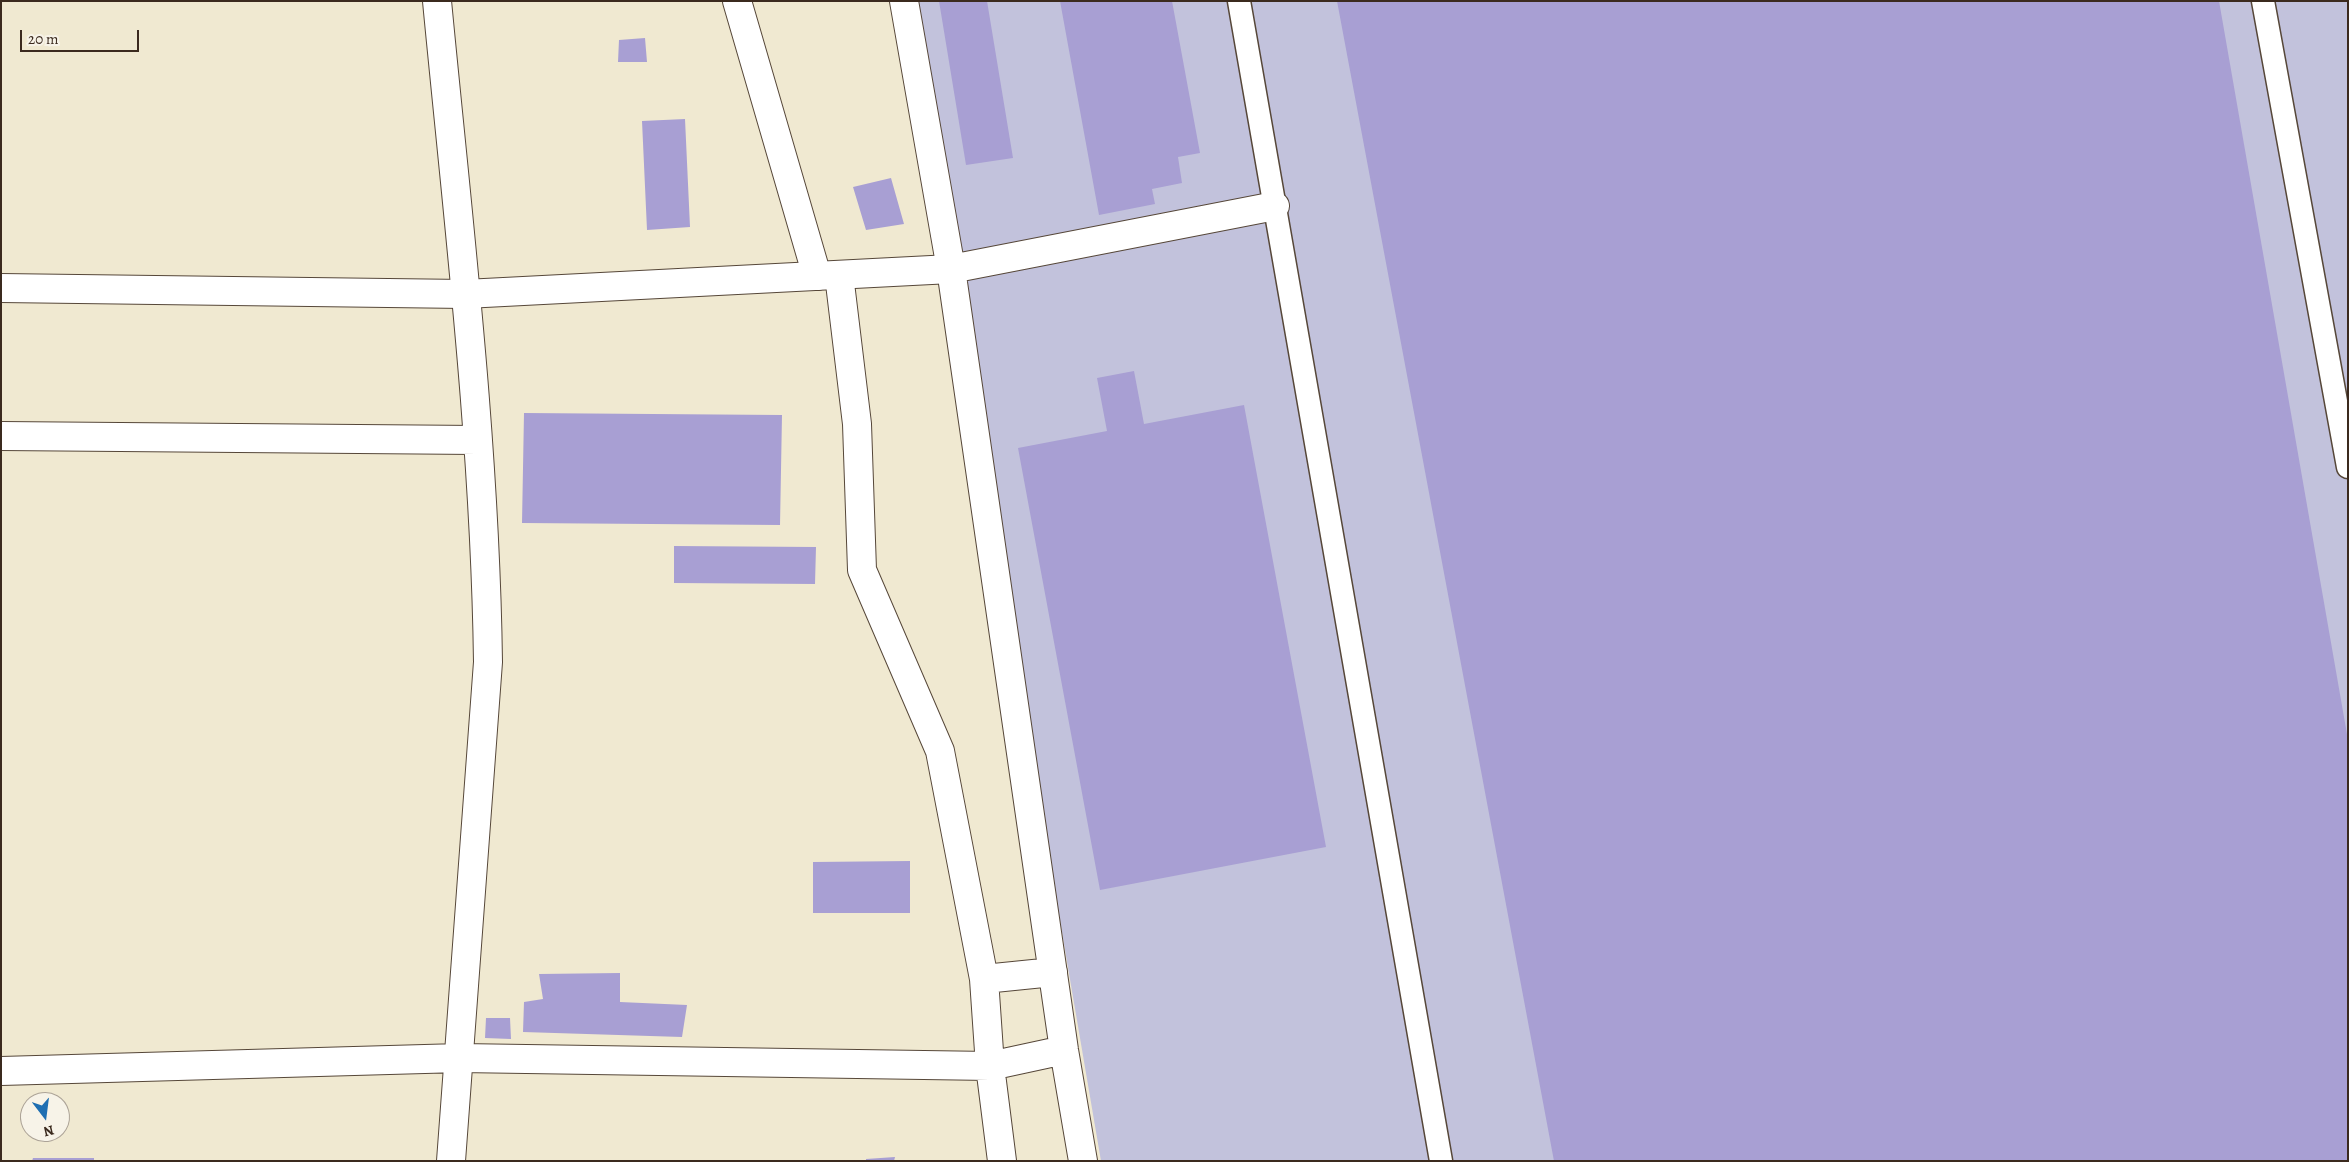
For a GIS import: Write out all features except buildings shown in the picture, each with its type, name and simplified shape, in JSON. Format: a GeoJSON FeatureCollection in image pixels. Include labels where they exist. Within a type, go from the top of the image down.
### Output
{"type":"FeatureCollection","features":[{"type":"Feature","properties":{"kind":"street"},"geometry":{"type":"LineString","coordinates":[[437,1],[465,294],[487,584],[488,662],[460,1058],[450,1161]]}},
{"type":"Feature","properties":{"kind":"street"},"geometry":{"type":"LineString","coordinates":[[737,1],[828,275],[858,424],[862,570],[940,751],[984,979],[990,1066],[1002,1161]]}},
{"type":"Feature","properties":{"kind":"street"},"geometry":{"type":"LineString","coordinates":[[904,1],[952,269],[1064,1050],[1084,1161]]}},
{"type":"Feature","properties":{"kind":"street"},"geometry":{"type":"LineString","coordinates":[[1,288],[465,294],[952,269],[1275,206]]}},
{"type":"Feature","properties":{"kind":"street"},"geometry":{"type":"LineString","coordinates":[[1,436],[476,440]]}},
{"type":"Feature","properties":{"kind":"street"},"geometry":{"type":"LineString","coordinates":[[984,979],[1053,972]]}},
{"type":"Feature","properties":{"kind":"street"},"geometry":{"type":"LineString","coordinates":[[1,1071],[460,1058],[990,1066],[1064,1050]]}},
{"type":"Feature","properties":{"kind":"lane"},"geometry":{"type":"LineString","coordinates":[[1239,1],[1441,1161]]}},
{"type":"Feature","properties":{"kind":"lane"},"geometry":{"type":"LineString","coordinates":[[2263,1],[2348,467]]}},
{"type":"Feature","properties":{"kind":"shaded area"},"geometry":{"type":"Polygon","coordinates":[[[903,1],[2348,1],[2348,1161],[1101,1161],[903,1]]]}}]}
